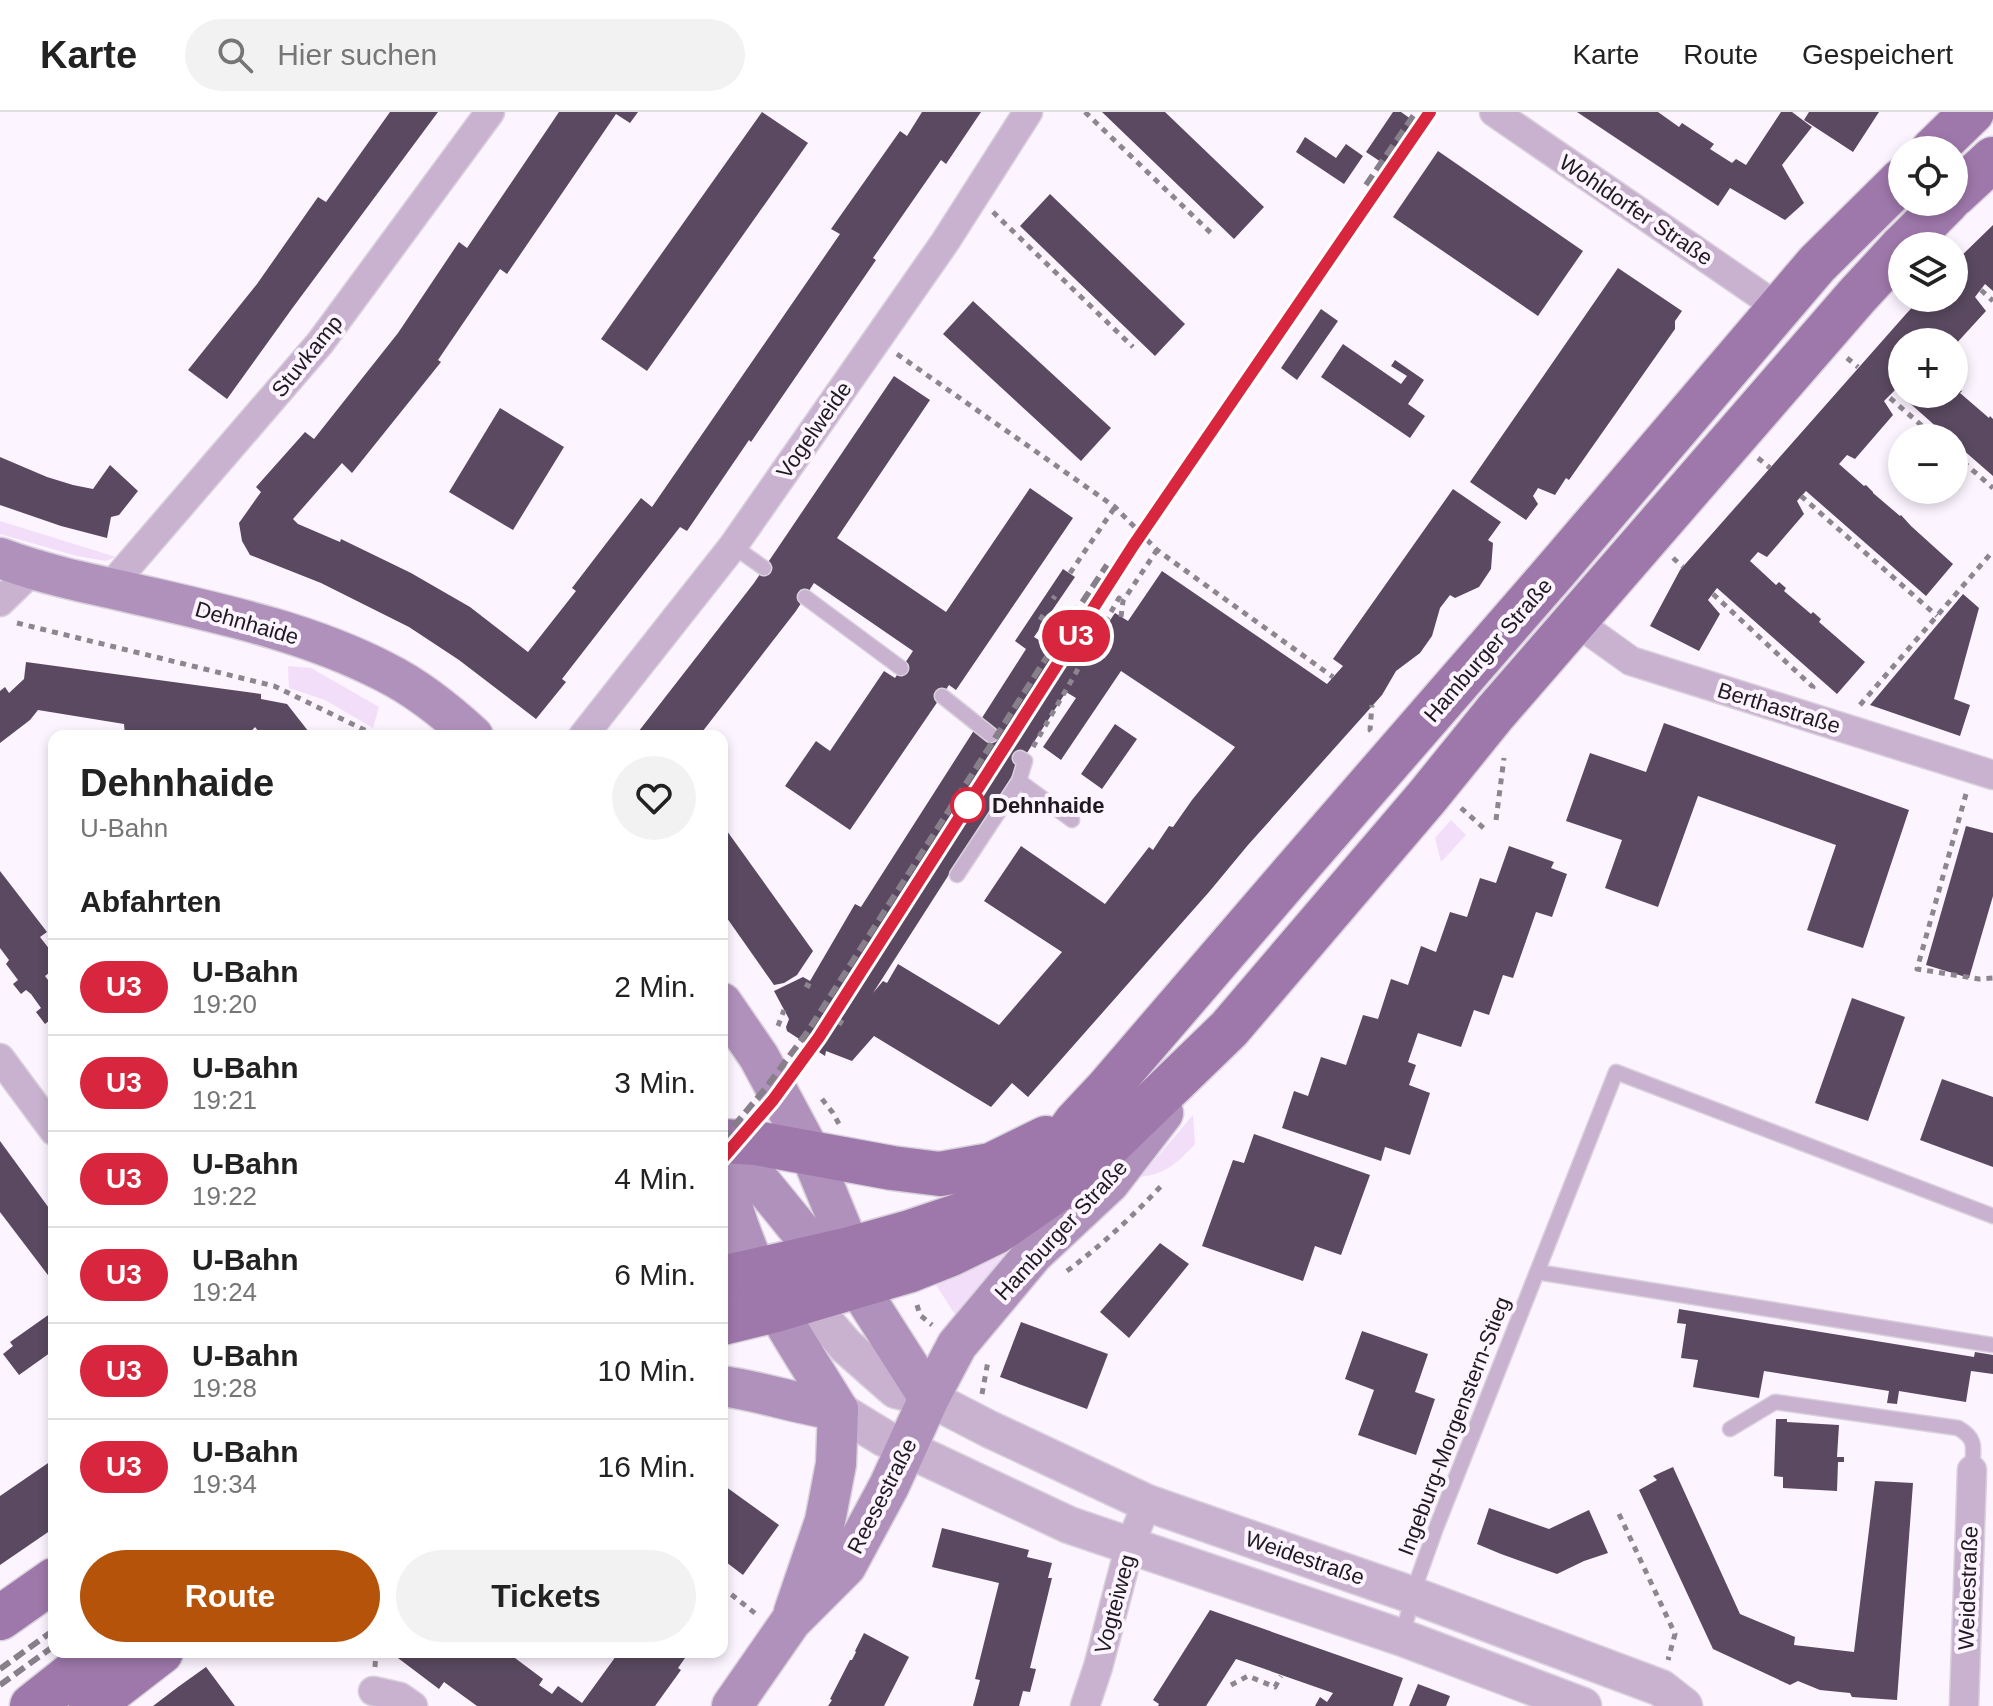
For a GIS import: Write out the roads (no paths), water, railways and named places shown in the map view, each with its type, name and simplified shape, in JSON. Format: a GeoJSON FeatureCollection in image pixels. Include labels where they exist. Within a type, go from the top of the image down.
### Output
{"type":"FeatureCollection","features":[{"type":"Feature","properties":{"kind":"main road"},"geometry":{"type":"LineString","coordinates":[[1947,136],[1972,112]]}},
{"type":"Feature","properties":{"kind":"main road"},"geometry":{"type":"LineString","coordinates":[[1968,182],[1993,159]]}},
{"type":"Feature","properties":{"kind":"main road","name":"Hamburger Straße"},"geometry":{"type":"LineString","coordinates":[[842,1263],[907,1233],[975,1210],[1039,1173],[1076,1122],[1398,754],[1779,308],[1832,248],[1888,194]]}},
{"type":"Feature","properties":{"kind":"main road","name":"Hamburger Straße"},"geometry":{"type":"LineString","coordinates":[[1916,232],[1933,216]]}},
{"type":"Feature","properties":{"kind":"main road","name":"Hamburger Straße"},"geometry":{"type":"LineString","coordinates":[[929,1398],[957,1345],[1033,1254],[1109,1183],[1229,1029],[1495,713],[1888,262]]}},
{"type":"Feature","properties":{"kind":"main road","name":"Dehnhaide"},"geometry":{"type":"LineString","coordinates":[[16,564],[290,633],[347,654],[399,680],[444,710],[466,730]]}},
{"type":"Feature","properties":{"kind":"main road"},"geometry":{"type":"LineString","coordinates":[[728,1012],[759,1057],[810,1152],[842,1263]]}},
{"type":"Feature","properties":{"kind":"main road","name":"Hamburger Straße"},"geometry":{"type":"LineString","coordinates":[[842,1263],[922,1265],[996,1232],[1077,1176],[1229,1029]]}},
{"type":"Feature","properties":{"kind":"main road","name":"Hamburger Straße"},"geometry":{"type":"LineString","coordinates":[[728,1147],[756,1143],[940,1174],[991,1165],[1076,1122]]}},
{"type":"Feature","properties":{"kind":"main road"},"geometry":{"type":"LineString","coordinates":[[728,1150],[842,1263],[929,1398]]}},
{"type":"Feature","properties":{"kind":"main road"},"geometry":{"type":"LineString","coordinates":[[728,1173],[731,1199],[742,1236],[739,1274]]}},
{"type":"Feature","properties":{"kind":"main road"},"geometry":{"type":"LineString","coordinates":[[739,1274],[842,1263]]}},
{"type":"Feature","properties":{"kind":"main road"},"geometry":{"type":"LineString","coordinates":[[728,1321],[791,1305],[842,1263]]}},
{"type":"Feature","properties":{"kind":"main road"},"geometry":{"type":"LineString","coordinates":[[739,1274],[791,1305],[838,1410]]}},
{"type":"Feature","properties":{"kind":"main road"},"geometry":{"type":"LineString","coordinates":[[728,1387],[838,1410]]}},
{"type":"Feature","properties":{"kind":"main road","name":"Reesestraße"},"geometry":{"type":"LineString","coordinates":[[732,1706],[786,1627],[846,1566],[889,1486],[929,1398]]}},
{"type":"Feature","properties":{"kind":"main road","name":"Reesestraße"},"geometry":{"type":"LineString","coordinates":[[786,1627],[825,1521],[836,1464],[838,1410]]}},
{"type":"Feature","properties":{"kind":"main road"},"geometry":{"type":"LineString","coordinates":[[0,1618],[48,1584]]}},
{"type":"Feature","properties":{"kind":"main road"},"geometry":{"type":"LineString","coordinates":[[32,1706],[92,1658]]}},
{"type":"Feature","properties":{"kind":"main road"},"geometry":{"type":"LineString","coordinates":[[91,1706],[153,1658]]}},
{"type":"Feature","properties":{"kind":"street","name":"Stuvkamp"},"geometry":{"type":"LineString","coordinates":[[109,588],[320,343],[490,112]]}},
{"type":"Feature","properties":{"kind":"street","name":"Vogelweide"},"geometry":{"type":"LineString","coordinates":[[588,730],[733,546],[945,242],[1028,112]]}},
{"type":"Feature","properties":{"kind":"street","name":"Wohldorfer Straße"},"geometry":{"type":"LineString","coordinates":[[1494,112],[1779,308]]}},
{"type":"Feature","properties":{"kind":"street"},"geometry":{"type":"LineString","coordinates":[[8,612],[16,564]]}},
{"type":"Feature","properties":{"kind":"street","name":"Berthastraße"},"geometry":{"type":"LineString","coordinates":[[1575,621],[1631,661],[1983,772]]}},
{"type":"Feature","properties":{"kind":"street"},"geometry":{"type":"LineString","coordinates":[[0,1058],[48,1123]]}},
{"type":"Feature","properties":{"kind":"street","name":"Weidestraße"},"geometry":{"type":"LineString","coordinates":[[791,1305],[846,1346],[896,1390],[929,1398],[1147,1503],[1412,1595],[1672,1697]]}},
{"type":"Feature","properties":{"kind":"street","name":"Weidestraße"},"geometry":{"type":"LineString","coordinates":[[838,1410],[884,1438],[1069,1525],[1403,1638],[1583,1706]]}},
{"type":"Feature","properties":{"kind":"street","name":"Weidestraße"},"geometry":{"type":"LineString","coordinates":[[1964,1706],[1972,1470]]}},
{"type":"Feature","properties":{"kind":"street","name":"Vogteiweg"},"geometry":{"type":"LineString","coordinates":[[1085,1706],[1130,1545],[1147,1503]]}},
{"type":"Feature","properties":{"kind":"street"},"geometry":{"type":"LineString","coordinates":[[373,1691],[400,1697],[413,1706]]}},
{"type":"Feature","properties":{"kind":"lane"},"geometry":{"type":"LineString","coordinates":[[733,546],[764,568]]}},
{"type":"Feature","properties":{"kind":"lane"},"geometry":{"type":"LineString","coordinates":[[805,597],[901,668]]}},
{"type":"Feature","properties":{"kind":"lane"},"geometry":{"type":"LineString","coordinates":[[942,696],[991,735]]}},
{"type":"Feature","properties":{"kind":"lane"},"geometry":{"type":"LineString","coordinates":[[957,875],[1019,781],[1022,760]]}},
{"type":"Feature","properties":{"kind":"lane"},"geometry":{"type":"LineString","coordinates":[[1019,781],[1072,820]]}},
{"type":"Feature","properties":{"kind":"lane","name":"Ingeburg-Morgenstern-Stieg"},"geometry":{"type":"LineString","coordinates":[[1403,1638],[1412,1595],[1453,1486],[1616,1072],[1993,1216]]}},
{"type":"Feature","properties":{"kind":"lane"},"geometry":{"type":"LineString","coordinates":[[1537,1272],[1993,1345]]}},
{"type":"Feature","properties":{"kind":"lane"},"geometry":{"type":"LineString","coordinates":[[1730,1429],[1775,1402],[1958,1428],[1968,1433],[1973,1441],[1972,1470]]}},
{"type":"Feature","properties":{"kind":"railway"},"geometry":{"type":"LineString","coordinates":[[1366,185],[1416,112]]}},
{"type":"Feature","properties":{"kind":"railway"},"geometry":{"type":"LineString","coordinates":[[728,1152],[773,1100],[819,1037],[1133,546],[1430,112]]}},
{"type":"Feature","properties":{"kind":"railway"},"geometry":{"type":"LineString","coordinates":[[728,1133],[808,1031],[1107,565]]}},
{"type":"Feature","properties":{"kind":"railway"},"geometry":{"type":"LineString","coordinates":[[0,1669],[48,1634]]}},
{"type":"Feature","properties":{"kind":"railway"},"geometry":{"type":"LineString","coordinates":[[0,1685],[48,1650]]}},
{"type":"Feature","properties":{"kind":"metro line","name":"U3"},"geometry":{"type":"LineString","coordinates":[[728,1154],[773,1100],[819,1037],[1133,546],[1430,112]]}},
{"type":"Feature","properties":{"kind":"place","name":"Dehnhaide"},"geometry":{"type":"Point","coordinates":[968,805]}}]}
